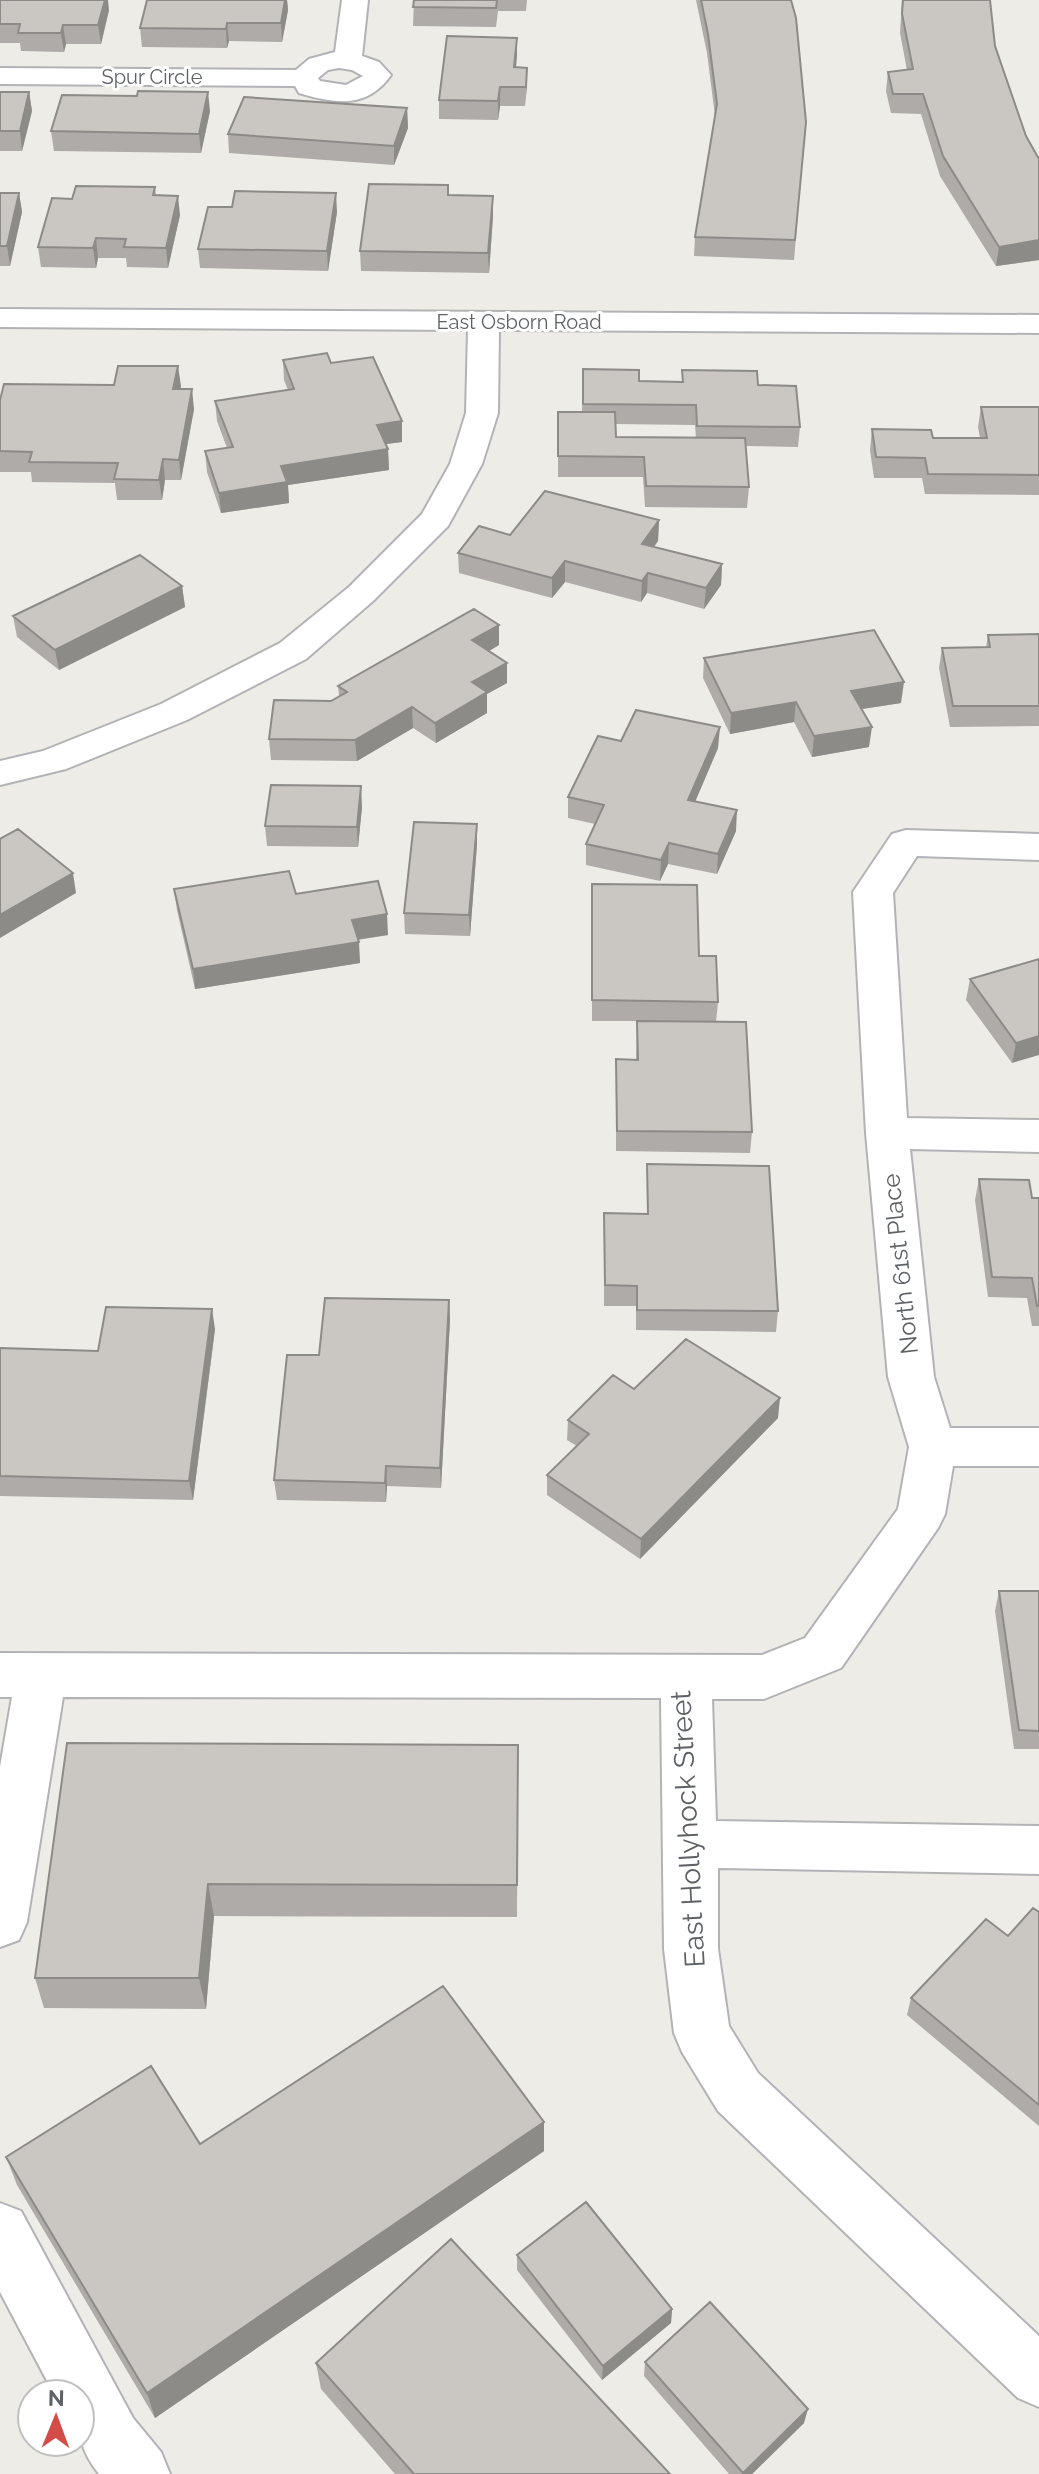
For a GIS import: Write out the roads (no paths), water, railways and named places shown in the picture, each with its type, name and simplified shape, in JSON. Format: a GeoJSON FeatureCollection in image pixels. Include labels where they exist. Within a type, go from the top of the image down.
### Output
{"type":"FeatureCollection","features":[{"type":"Feature","properties":{"kind":"street","name":"Spur Circle"},"geometry":{"type":"LineString","coordinates":[[0,76],[304,78],[308,70],[321,63],[348,61],[355,0]]}},
{"type":"Feature","properties":{"kind":"street","name":"East Osborn Road"},"geometry":{"type":"LineString","coordinates":[[0,318],[1039,324]]}},
{"type":"Feature","properties":{"kind":"street"},"geometry":{"type":"LineString","coordinates":[[0,773],[53,761],[174,712],[293,651],[361,594],[436,519],[466,464],[482,413],[484,321]]}},
{"type":"Feature","properties":{"kind":"street","name":"North 61st Place"},"geometry":{"type":"LineString","coordinates":[[686,1679],[764,1677],[823,1653],[921,1514],[932,1447],[911,1377],[887,1133],[873,892],[906,843],[1039,847]]}},
{"type":"Feature","properties":{"kind":"street"},"geometry":{"type":"LineString","coordinates":[[887,1133],[1039,1136]]}},
{"type":"Feature","properties":{"kind":"street"},"geometry":{"type":"LineString","coordinates":[[932,1447],[1039,1447]]}},
{"type":"Feature","properties":{"kind":"street"},"geometry":{"type":"LineString","coordinates":[[0,1922],[21,1675]]}},
{"type":"Feature","properties":{"kind":"street","name":"East Hollyhock Street"},"geometry":{"type":"LineString","coordinates":[[21,1675],[686,1679],[691,1949],[702,2033],[738,2092],[1039,2377]]}},
{"type":"Feature","properties":{"kind":"street"},"geometry":{"type":"LineString","coordinates":[[691,1844],[1039,1850]]}},
{"type":"Feature","properties":{"kind":"street"},"geometry":{"type":"LineString","coordinates":[[0,2232],[111,2440],[139,2474]]}}]}
